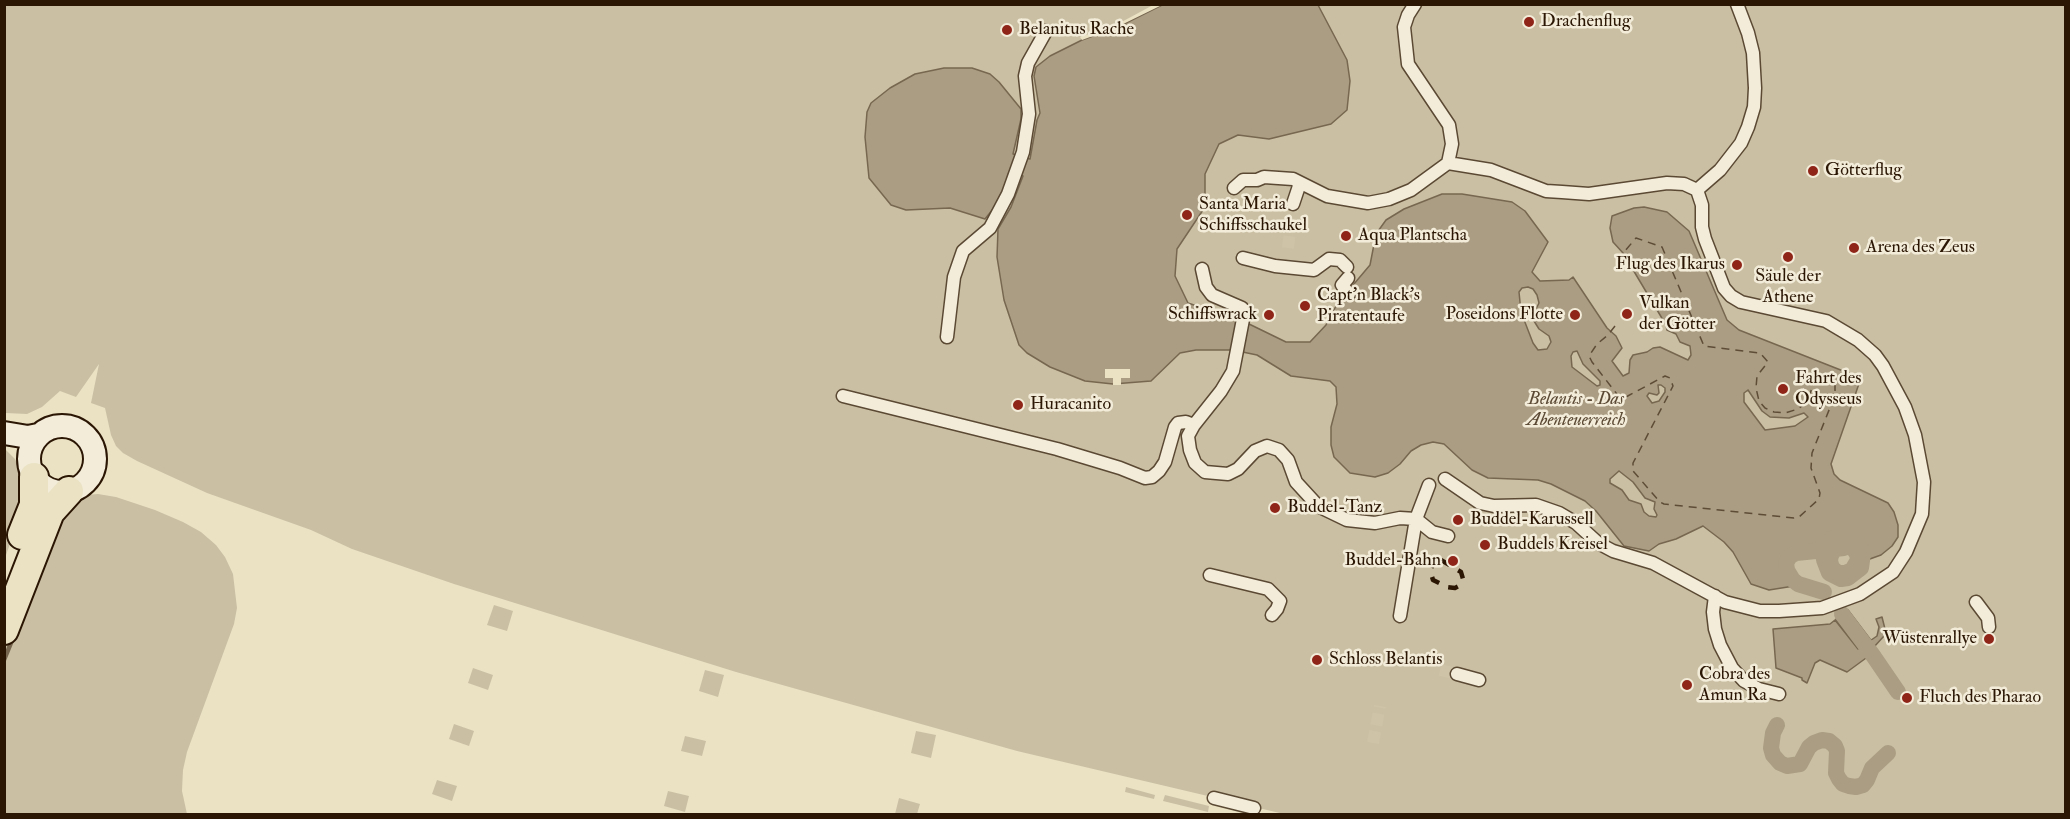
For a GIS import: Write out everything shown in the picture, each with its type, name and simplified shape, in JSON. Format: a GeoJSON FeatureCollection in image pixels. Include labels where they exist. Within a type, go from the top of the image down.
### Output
{"type":"FeatureCollection","features":[{"type":"Feature","properties":{"kind":"highway"},"geometry":{"type":"LineString","coordinates":[[4,580],[34,505],[31,470]]}},
{"type":"Feature","properties":{"kind":"highway"},"geometry":{"type":"LineString","coordinates":[[4,630],[50,512],[69,491]]}},
{"type":"Feature","properties":{"kind":"main road"},"geometry":{"type":"LineString","coordinates":[[4,441],[20,452],[31,470],[43,486],[55,491],[69,491],[84,483],[94,467],[95,453],[90,441],[77,429],[68,426],[49,428],[38,435],[32,444],[31,470]]}},
{"type":"Feature","properties":{"kind":"main road"},"geometry":{"type":"LineString","coordinates":[[4,433],[38,435]]}},
{"type":"Feature","properties":{"kind":"street"},"geometry":{"type":"LineString","coordinates":[[1234,188],[1243,180],[1257,180],[1264,177],[1293,179],[1327,196],[1368,203],[1389,199],[1411,190],[1448,163],[1452,144],[1449,125],[1408,64],[1404,27],[1415,4]]}},
{"type":"Feature","properties":{"kind":"street"},"geometry":{"type":"LineString","coordinates":[[1697,190],[1720,170],[1741,143],[1754,106],[1753,53],[1737,4]]}},
{"type":"Feature","properties":{"kind":"street"},"geometry":{"type":"LineString","coordinates":[[947,337],[954,277],[963,251],[990,228],[1008,194],[1027,140],[1029,114],[1025,76],[1028,63],[1046,31]]}},
{"type":"Feature","properties":{"kind":"street"},"geometry":{"type":"LineString","coordinates":[[1445,479],[1478,508],[1536,505],[1558,513],[1576,523],[1598,543],[1653,563],[1725,602],[1760,611],[1822,608],[1860,594],[1893,572],[1906,552],[1922,514],[1924,495],[1922,465],[1908,416],[1893,381],[1875,355],[1858,340],[1826,321],[1741,302],[1731,296],[1725,288],[1705,239],[1702,227],[1702,205],[1697,190],[1684,184],[1667,183],[1589,194],[1546,191],[1491,170],[1448,163]]}},
{"type":"Feature","properties":{"kind":"street"},"geometry":{"type":"LineString","coordinates":[[1293,204],[1300,183]]}},
{"type":"Feature","properties":{"kind":"street"},"geometry":{"type":"LineString","coordinates":[[1243,258],[1275,266],[1314,270],[1329,259],[1340,260],[1346,281]]}},
{"type":"Feature","properties":{"kind":"street"},"geometry":{"type":"LineString","coordinates":[[1202,270],[1206,287],[1212,295],[1242,308],[1244,314],[1233,371],[1188,436],[1195,463],[1205,472],[1228,474],[1246,462],[1255,451],[1267,446],[1279,450],[1288,460],[1296,482],[1318,506],[1347,520],[1375,523],[1400,518],[1416,519],[1432,532],[1448,536]]}},
{"type":"Feature","properties":{"kind":"street"},"geometry":{"type":"LineString","coordinates":[[843,396],[1057,450],[1120,468],[1145,478],[1152,477],[1159,471],[1167,456],[1178,423],[1186,422],[1194,425]]}},
{"type":"Feature","properties":{"kind":"street"},"geometry":{"type":"LineString","coordinates":[[1401,616],[1416,519],[1429,485]]}},
{"type":"Feature","properties":{"kind":"street"},"geometry":{"type":"LineString","coordinates":[[1210,575],[1268,589],[1280,601],[1272,615]]}},
{"type":"Feature","properties":{"kind":"street"},"geometry":{"type":"LineString","coordinates":[[1714,596],[1715,629],[1725,657],[1732,668],[1744,681],[1779,694]]}},
{"type":"Feature","properties":{"kind":"street"},"geometry":{"type":"LineString","coordinates":[[1976,602],[1988,618],[1989,627]]}},
{"type":"Feature","properties":{"kind":"street"},"geometry":{"type":"LineString","coordinates":[[1457,674],[1479,680]]}},
{"type":"Feature","properties":{"kind":"street"},"geometry":{"type":"LineString","coordinates":[[1214,798],[1254,808]]}},
{"type":"Feature","properties":{"kind":"green space","name":"Belantis - Das Abenteuerreich"},"geometry":{"type":"Polygon","coordinates":[[[4,5],[2065,5],[2065,814],[1284,814],[1017,751],[736,672],[454,584],[352,549],[311,530],[207,493],[137,461],[116,446],[105,408],[91,403],[99,364],[76,397],[60,391],[42,407],[27,414],[5,413],[4,5]]]}},
{"type":"Feature","properties":{"kind":"green space"},"geometry":{"type":"Polygon","coordinates":[[[5,449],[15,459],[22,473],[24,484],[17,524],[5,558],[5,449]]]}},
{"type":"Feature","properties":{"kind":"green space"},"geometry":{"type":"Polygon","coordinates":[[[86,495],[116,497],[155,510],[201,532],[216,545],[233,574],[237,608],[234,624],[187,752],[183,770],[182,791],[187,814],[5,814],[5,647],[49,539],[73,503],[86,495]]]}},
{"type":"Feature","properties":{"kind":"green space"},"geometry":{"type":"Polygon","coordinates":[[[494,605],[513,611],[507,631],[487,625],[494,605]]]}},
{"type":"Feature","properties":{"kind":"green space"},"geometry":{"type":"Polygon","coordinates":[[[473,668],[493,675],[488,690],[468,683],[473,668]]]}},
{"type":"Feature","properties":{"kind":"green space"},"geometry":{"type":"Polygon","coordinates":[[[705,670],[724,675],[718,697],[699,691],[705,670]]]}},
{"type":"Feature","properties":{"kind":"green space"},"geometry":{"type":"Polygon","coordinates":[[[454,724],[474,731],[469,746],[449,739],[454,724]]]}},
{"type":"Feature","properties":{"kind":"green space"},"geometry":{"type":"Polygon","coordinates":[[[916,731],[936,735],[931,758],[911,753],[916,731]]]}},
{"type":"Feature","properties":{"kind":"green space"},"geometry":{"type":"Polygon","coordinates":[[[685,736],[706,741],[702,756],[681,751],[685,736]]]}},
{"type":"Feature","properties":{"kind":"green space"},"geometry":{"type":"Polygon","coordinates":[[[437,780],[457,786],[452,801],[432,794],[437,780]]]}},
{"type":"Feature","properties":{"kind":"green space"},"geometry":{"type":"Polygon","coordinates":[[[1126,787],[1155,795],[1154,799],[1125,792],[1126,787]]]}},
{"type":"Feature","properties":{"kind":"green space"},"geometry":{"type":"Polygon","coordinates":[[[668,791],[689,796],[685,812],[664,806],[668,791]]]}},
{"type":"Feature","properties":{"kind":"green space"},"geometry":{"type":"Polygon","coordinates":[[[1165,795],[1209,806],[1208,812],[1163,801],[1165,795]]]}},
{"type":"Feature","properties":{"kind":"green space"},"geometry":{"type":"Polygon","coordinates":[[[899,798],[920,804],[917,814],[895,814],[899,798]]]}},
{"type":"Feature","properties":{"kind":"shaded area"},"geometry":{"type":"Polygon","coordinates":[[[1162,5],[1318,5],[1347,60],[1350,81],[1347,110],[1331,124],[1269,139],[1238,135],[1219,144],[1205,174],[1205,207],[1177,249],[1175,276],[1188,303],[1247,323],[1286,342],[1310,342],[1326,325],[1337,304],[1370,265],[1376,234],[1386,220],[1404,209],[1442,194],[1462,194],[1512,202],[1525,211],[1548,242],[1532,272],[1540,281],[1569,280],[1573,277],[1607,328],[1616,336],[1622,348],[1612,361],[1623,376],[1629,373],[1630,360],[1633,355],[1653,348],[1660,347],[1688,360],[1691,355],[1690,346],[1680,342],[1676,334],[1667,330],[1623,253],[1613,242],[1610,228],[1612,216],[1634,208],[1644,207],[1667,212],[1689,231],[1727,320],[1739,330],[1861,378],[1831,464],[1834,474],[1840,480],[1888,503],[1898,525],[1898,537],[1892,546],[1881,555],[1867,560],[1864,547],[1854,537],[1846,534],[1834,535],[1816,547],[1790,552],[1783,569],[1794,586],[1769,590],[1751,584],[1733,552],[1703,526],[1676,539],[1659,544],[1649,551],[1624,546],[1585,501],[1538,480],[1488,478],[1472,470],[1444,444],[1433,442],[1421,445],[1411,451],[1388,473],[1375,477],[1350,473],[1334,457],[1331,445],[1331,427],[1337,404],[1336,387],[1330,381],[1291,376],[1257,355],[1233,350],[1196,350],[1180,353],[1151,381],[1113,384],[1085,381],[1050,367],[1027,353],[1019,345],[1004,300],[997,257],[998,229],[1011,207],[1023,176],[1009,172],[1005,186],[985,219],[950,208],[906,210],[891,205],[869,178],[865,137],[867,112],[871,103],[890,88],[915,74],[944,68],[972,68],[990,74],[1021,109],[1013,154],[1030,159],[1040,113],[1034,76],[1036,67],[1050,56],[1082,40],[1118,27],[1162,5]],[[1522,288],[1519,292],[1521,312],[1533,343],[1538,350],[1547,349],[1551,342],[1549,336],[1539,329],[1534,321],[1533,315],[1539,303],[1537,295],[1533,289],[1522,288]],[[1577,351],[1573,352],[1572,367],[1597,386],[1600,385],[1600,381],[1583,364],[1577,351]],[[1658,385],[1657,395],[1649,393],[1647,396],[1652,403],[1659,401],[1665,392],[1665,388],[1661,385],[1658,385]],[[1748,390],[1744,393],[1744,402],[1765,430],[1795,426],[1808,417],[1804,413],[1789,418],[1770,417],[1762,411],[1748,390]],[[1619,471],[1610,479],[1610,483],[1622,490],[1629,500],[1641,504],[1644,512],[1649,516],[1656,517],[1655,502],[1645,498],[1633,482],[1619,471]]]}},
{"type":"Feature","properties":{"kind":"shaded area"},"geometry":{"type":"Polygon","coordinates":[[[1848,610],[1870,639],[1858,647],[1836,619],[1848,610]]]}},
{"type":"Feature","properties":{"kind":"shaded area"},"geometry":{"type":"Polygon","coordinates":[[[1882,617],[1884,636],[1874,647],[1877,650],[1847,672],[1820,660],[1815,663],[1807,683],[1802,678],[1776,668],[1773,629],[1830,624],[1835,620],[1858,649],[1877,636],[1879,627],[1876,619],[1882,617]]]}},
{"type":"Feature","properties":{"kind":"pier"},"geometry":{"type":"Polygon","coordinates":[[[1155,4],[1162,5],[1117,27],[1082,40],[1080,37],[1116,25],[1155,4]]]}},
{"type":"Feature","properties":{"kind":"pier"},"geometry":{"type":"Polygon","coordinates":[[[1105,369],[1130,369],[1130,378],[1121,378],[1121,385],[1113,385],[1113,378],[1105,378],[1105,369]]]}},
{"type":"Feature","properties":{"kind":"waterway"},"geometry":{"type":"LineString","coordinates":[[1824,592],[1798,584],[1787,570],[1786,563],[1790,556],[1796,553],[1816,551],[1831,539],[1845,537],[1858,544],[1863,553],[1861,568],[1848,578],[1841,579],[1829,573],[1824,560],[1829,547],[1835,543],[1850,544],[1858,560],[1852,570],[1838,573],[1832,568],[1831,555],[1835,549],[1844,548]]}},
{"type":"Feature","properties":{"kind":"waterway"},"geometry":{"type":"LineString","coordinates":[[1842,614],[1898,692]]}},
{"type":"Feature","properties":{"kind":"waterway"},"geometry":{"type":"LineString","coordinates":[[4,660],[13,638]]}},
{"type":"Feature","properties":{"kind":"waterway"},"geometry":{"type":"LineString","coordinates":[[1777,725],[1773,733],[1771,748],[1773,755],[1780,763],[1787,766],[1800,764],[1809,747],[1814,743],[1822,740],[1829,741],[1837,751],[1836,773],[1843,784],[1849,786],[1863,785],[1872,768],[1888,753]]}},
{"type":"Feature","properties":{"kind":"ferry route"},"geometry":{"type":"LineString","coordinates":[[1615,326],[1597,344],[1589,356],[1620,398],[1665,376],[1670,378],[1673,386],[1633,463],[1633,471],[1660,502],[1794,518],[1799,517],[1819,499],[1820,493],[1811,468],[1812,453],[1835,395],[1832,378],[1823,376],[1814,382],[1807,402],[1798,409],[1785,413],[1765,408],[1759,401],[1756,388],[1757,376],[1768,362],[1760,353],[1704,346],[1662,247],[1636,238],[1618,259]]}},
{"type":"Feature","properties":{"kind":"tunnel"},"geometry":{"type":"LineString","coordinates":[[1288,248],[1293,204]]}},
{"type":"Feature","properties":{"kind":"tunnel"},"geometry":{"type":"LineString","coordinates":[[1440,670],[1457,674]]}},
{"type":"Feature","properties":{"kind":"tunnel"},"geometry":{"type":"LineString","coordinates":[[1373,743],[1380,706]]}},
{"type":"Feature","properties":{"kind":"railway"},"geometry":{"type":"LineString","coordinates":[[1441,560],[1461,572],[1463,579],[1459,586],[1447,587],[1433,580],[1430,570],[1434,563],[1441,560]]}},
{"type":"Feature","properties":{"kind":"place","name":"Drachenflug"},"geometry":{"type":"Point","coordinates":[1529,22]}},
{"type":"Feature","properties":{"kind":"place","name":"Belanitus Rache"},"geometry":{"type":"Point","coordinates":[1007,30]}},
{"type":"Feature","properties":{"kind":"place","name":"Götterflug"},"geometry":{"type":"Point","coordinates":[1813,171]}},
{"type":"Feature","properties":{"kind":"place","name":"Santa Maria Schiffsschaukel"},"geometry":{"type":"Point","coordinates":[1187,215]}},
{"type":"Feature","properties":{"kind":"place","name":"Aqua Plantscha"},"geometry":{"type":"Point","coordinates":[1346,236]}},
{"type":"Feature","properties":{"kind":"place","name":"Arena des Zeus"},"geometry":{"type":"Point","coordinates":[1854,248]}},
{"type":"Feature","properties":{"kind":"place","name":"Säule der Athene"},"geometry":{"type":"Point","coordinates":[1788,257]}},
{"type":"Feature","properties":{"kind":"place","name":"Flug des Ikarus"},"geometry":{"type":"Point","coordinates":[1737,265]}},
{"type":"Feature","properties":{"kind":"place","name":"Capt'n Black's Piratentaufe"},"geometry":{"type":"Point","coordinates":[1305,306]}},
{"type":"Feature","properties":{"kind":"place","name":"Vulkan der Götter"},"geometry":{"type":"Point","coordinates":[1627,314]}},
{"type":"Feature","properties":{"kind":"place","name":"Schiffswrack"},"geometry":{"type":"Point","coordinates":[1269,315]}},
{"type":"Feature","properties":{"kind":"place","name":"Poseidons Flotte"},"geometry":{"type":"Point","coordinates":[1575,315]}},
{"type":"Feature","properties":{"kind":"place","name":"Fahrt des Odysseus"},"geometry":{"type":"Point","coordinates":[1783,389]}},
{"type":"Feature","properties":{"kind":"place","name":"Huracanito"},"geometry":{"type":"Point","coordinates":[1018,405]}},
{"type":"Feature","properties":{"kind":"place","name":"Buddel-Tanz"},"geometry":{"type":"Point","coordinates":[1275,508]}},
{"type":"Feature","properties":{"kind":"place","name":"Buddel-Karussell"},"geometry":{"type":"Point","coordinates":[1458,520]}},
{"type":"Feature","properties":{"kind":"place","name":"Buddels Kreisel"},"geometry":{"type":"Point","coordinates":[1485,545]}},
{"type":"Feature","properties":{"kind":"place","name":"Buddel-Bahn"},"geometry":{"type":"Point","coordinates":[1453,561]}},
{"type":"Feature","properties":{"kind":"place","name":"Wüstenrallye"},"geometry":{"type":"Point","coordinates":[1989,639]}},
{"type":"Feature","properties":{"kind":"place","name":"Schloss Belantis"},"geometry":{"type":"Point","coordinates":[1317,660]}},
{"type":"Feature","properties":{"kind":"place","name":"Cobra des Amun Ra"},"geometry":{"type":"Point","coordinates":[1687,685]}},
{"type":"Feature","properties":{"kind":"place","name":"Fluch des Pharao"},"geometry":{"type":"Point","coordinates":[1907,698]}}]}
